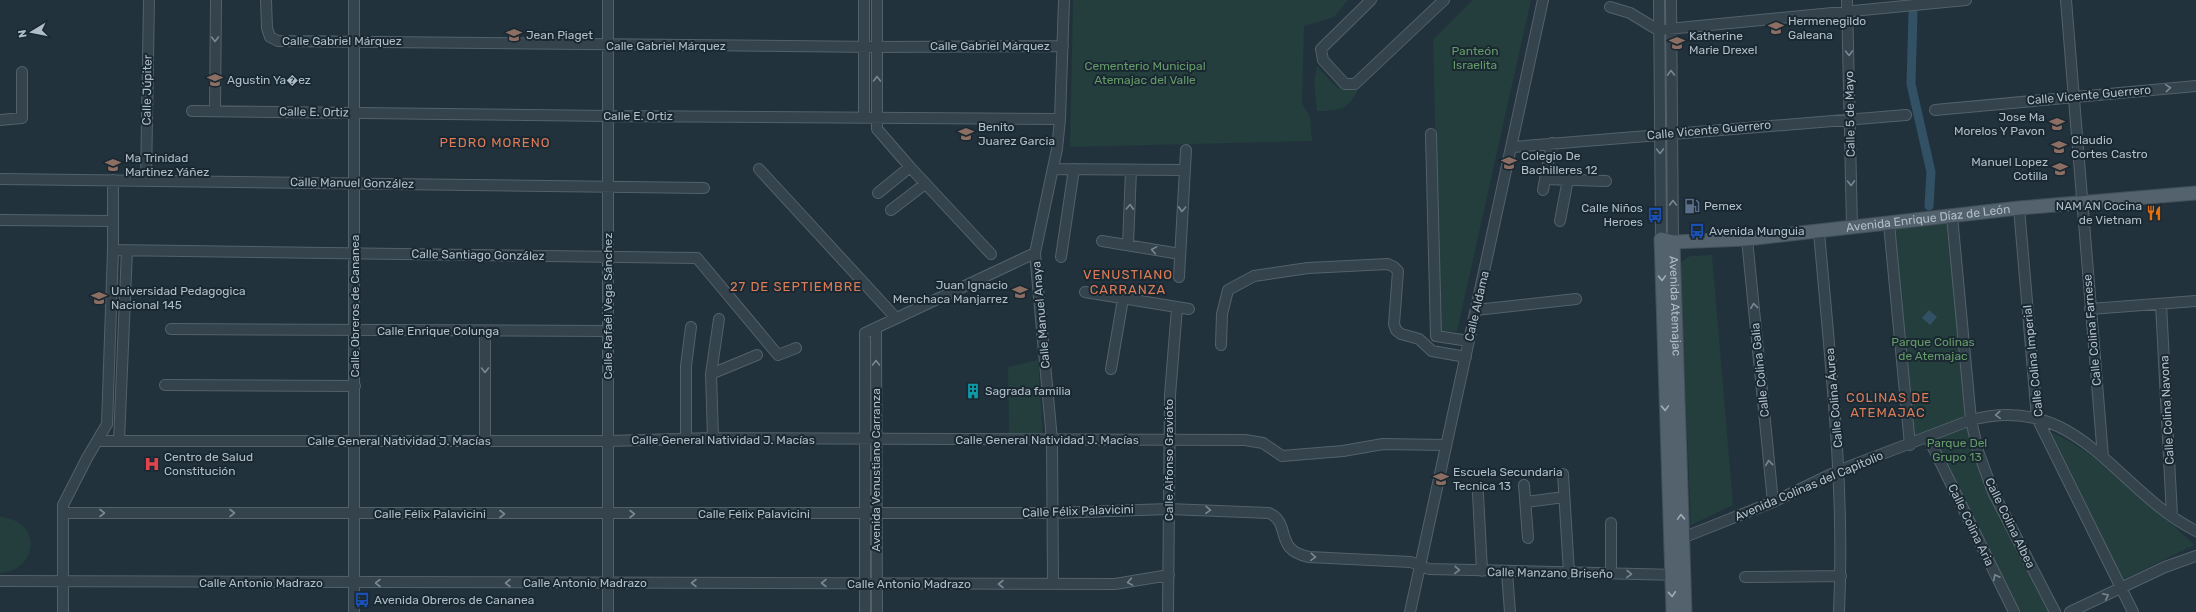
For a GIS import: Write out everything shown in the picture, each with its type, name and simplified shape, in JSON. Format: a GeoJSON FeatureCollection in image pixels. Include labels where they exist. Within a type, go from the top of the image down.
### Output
{"type":"FeatureCollection","features":[{"type":"Feature","properties":{"kind":"main road","name":"Avenida Enrique Díaz de León"},"geometry":{"type":"LineString","coordinates":[[1667,240],[1747,239],[2019,208],[2196,193]]}},
{"type":"Feature","properties":{"kind":"main road","name":"Avenida Atemajac"},"geometry":{"type":"LineString","coordinates":[[1667,240],[1676,540],[1676,575],[1673,612]]}},
{"type":"Feature","properties":{"kind":"main road","name":"Avenida Atemajac"},"geometry":{"type":"LineString","coordinates":[[1676,575],[1684,612]]}},
{"type":"Feature","properties":{"kind":"street","name":"Calle Júpiter"},"geometry":{"type":"LineString","coordinates":[[146,180],[149,0]]}},
{"type":"Feature","properties":{"kind":"street"},"geometry":{"type":"LineString","coordinates":[[215,111],[216,0]]}},
{"type":"Feature","properties":{"kind":"street","name":"Calle Gabriel Márquez"},"geometry":{"type":"LineString","coordinates":[[266,0],[267,28],[270,38],[278,41],[608,46],[1063,46]]}},
{"type":"Feature","properties":{"kind":"street","name":"Calle Obreros de Cananea"},"geometry":{"type":"LineString","coordinates":[[354,0],[354,612]]}},
{"type":"Feature","properties":{"kind":"street","name":"Calle Rafaél Vega Sánchez"},"geometry":{"type":"LineString","coordinates":[[608,0],[608,612]]}},
{"type":"Feature","properties":{"kind":"street"},"geometry":{"type":"LineString","coordinates":[[864,0],[864,117]]}},
{"type":"Feature","properties":{"kind":"street"},"geometry":{"type":"LineString","coordinates":[[876,0],[877,129],[925,184],[991,254]]}},
{"type":"Feature","properties":{"kind":"street","name":"Calle Manuel Anaya"},"geometry":{"type":"LineString","coordinates":[[1053,584],[1052,440],[1035,253],[1053,169],[1060,119],[1064,0]]}},
{"type":"Feature","properties":{"kind":"street"},"geometry":{"type":"LineString","coordinates":[[1371,0],[1321,49],[1323,60],[1345,84],[1355,84],[1444,0]]}},
{"type":"Feature","properties":{"kind":"street","name":"Calle Aldama"},"geometry":{"type":"LineString","coordinates":[[1410,612],[1419,565],[1513,147],[1543,0]]}},
{"type":"Feature","properties":{"kind":"street","name":"Avenida Atemajac"},"geometry":{"type":"LineString","coordinates":[[1659,0],[1659,134],[1667,240]]}},
{"type":"Feature","properties":{"kind":"street","name":"Avenida Atemajac"},"geometry":{"type":"LineString","coordinates":[[1667,240],[1672,133],[1670,29],[1671,0]]}},
{"type":"Feature","properties":{"kind":"street","name":"Calle 5 de Mayo"},"geometry":{"type":"LineString","coordinates":[[1847,0],[1852,227]]}},
{"type":"Feature","properties":{"kind":"street"},"geometry":{"type":"LineString","coordinates":[[1610,7],[1630,13],[1658,30],[1966,0]]}},
{"type":"Feature","properties":{"kind":"street","name":"Calle Colina Farnese"},"geometry":{"type":"LineString","coordinates":[[2066,0],[2081,202],[2103,458]]}},
{"type":"Feature","properties":{"kind":"street"},"geometry":{"type":"LineString","coordinates":[[0,120],[22,118],[22,72]]}},
{"type":"Feature","properties":{"kind":"street","name":"Calle Vicente Guerrero"},"geometry":{"type":"LineString","coordinates":[[1935,110],[2073,96],[2196,86]]}},
{"type":"Feature","properties":{"kind":"street","name":"Calle E. Ortiz"},"geometry":{"type":"LineString","coordinates":[[192,111],[1060,119]]}},
{"type":"Feature","properties":{"kind":"street","name":"Calle Vicente Guerrero"},"geometry":{"type":"LineString","coordinates":[[1513,147],[1906,115]]}},
{"type":"Feature","properties":{"kind":"street"},"geometry":{"type":"LineString","coordinates":[[1430,134],[1436,336],[1469,341]]}},
{"type":"Feature","properties":{"kind":"street"},"geometry":{"type":"LineString","coordinates":[[1543,190],[1552,144]]}},
{"type":"Feature","properties":{"kind":"street"},"geometry":{"type":"LineString","coordinates":[[1179,277],[1186,150]]}},
{"type":"Feature","properties":{"kind":"street"},"geometry":{"type":"LineString","coordinates":[[878,193],[910,167]]}},
{"type":"Feature","properties":{"kind":"street"},"geometry":{"type":"LineString","coordinates":[[759,169],[896,318]]}},
{"type":"Feature","properties":{"kind":"street"},"geometry":{"type":"LineString","coordinates":[[1053,169],[1184,170]]}},
{"type":"Feature","properties":{"kind":"street"},"geometry":{"type":"LineString","coordinates":[[1061,257],[1074,169]]}},
{"type":"Feature","properties":{"kind":"street"},"geometry":{"type":"LineString","coordinates":[[1128,245],[1131,170]]}},
{"type":"Feature","properties":{"kind":"street","name":"Calle Manuel González"},"geometry":{"type":"LineString","coordinates":[[0,179],[704,188]]}},
{"type":"Feature","properties":{"kind":"street"},"geometry":{"type":"LineString","coordinates":[[1545,179],[1606,181]]}},
{"type":"Feature","properties":{"kind":"street"},"geometry":{"type":"LineString","coordinates":[[63,612],[63,505],[67,495],[107,424],[113,250],[113,180]]}},
{"type":"Feature","properties":{"kind":"street"},"geometry":{"type":"LineString","coordinates":[[1560,221],[1568,180]]}},
{"type":"Feature","properties":{"kind":"street"},"geometry":{"type":"LineString","coordinates":[[891,210],[925,184]]}},
{"type":"Feature","properties":{"kind":"street","name":"Calle Colina Imperial"},"geometry":{"type":"LineString","coordinates":[[2019,208],[2037,418],[2133,612]]}},
{"type":"Feature","properties":{"kind":"street","name":"Calle Colina Albea"},"geometry":{"type":"LineString","coordinates":[[1952,216],[1971,420],[1978,451],[1993,492],[2055,612]]}},
{"type":"Feature","properties":{"kind":"street"},"geometry":{"type":"LineString","coordinates":[[0,220],[113,221]]}},
{"type":"Feature","properties":{"kind":"street"},"geometry":{"type":"LineString","coordinates":[[1889,224],[1910,445]]}},
{"type":"Feature","properties":{"kind":"street","name":"Calle Colina Áurea"},"geometry":{"type":"LineString","coordinates":[[1819,232],[1840,470],[1840,612]]}},
{"type":"Feature","properties":{"kind":"street","name":"Calle Colina Galia"},"geometry":{"type":"LineString","coordinates":[[1747,239],[1773,502]]}},
{"type":"Feature","properties":{"kind":"street"},"geometry":{"type":"LineString","coordinates":[[1102,241],[1180,254]]}},
{"type":"Feature","properties":{"kind":"street","name":"Calle Santiago González"},"geometry":{"type":"LineString","coordinates":[[113,250],[697,258],[778,355],[796,348]]}},
{"type":"Feature","properties":{"kind":"street"},"geometry":{"type":"LineString","coordinates":[[119,441],[127,250]]}},
{"type":"Feature","properties":{"kind":"street"},"geometry":{"type":"LineString","coordinates":[[876,328],[1035,253]]}},
{"type":"Feature","properties":{"kind":"street"},"geometry":{"type":"LineString","coordinates":[[1221,345],[1222,314],[1228,290],[1254,276],[1308,268],[1388,264],[1394,266],[1398,271],[1394,324],[1396,330],[1401,334],[1419,339],[1432,351],[1466,357]]}},
{"type":"Feature","properties":{"kind":"street"},"geometry":{"type":"LineString","coordinates":[[1085,292],[1189,309]]}},
{"type":"Feature","properties":{"kind":"street"},"geometry":{"type":"LineString","coordinates":[[1476,310],[1576,298]]}},
{"type":"Feature","properties":{"kind":"street"},"geometry":{"type":"LineString","coordinates":[[1112,369],[1124,299]]}},
{"type":"Feature","properties":{"kind":"street"},"geometry":{"type":"LineString","coordinates":[[2090,309],[2196,301]]}},
{"type":"Feature","properties":{"kind":"street","name":"Calle Colina Navona"},"geometry":{"type":"LineString","coordinates":[[2161,304],[2172,516]]}},
{"type":"Feature","properties":{"kind":"street","name":"Calle Alfonso Gravioto"},"geometry":{"type":"LineString","coordinates":[[1168,612],[1170,395],[1176,308]]}},
{"type":"Feature","properties":{"kind":"street"},"geometry":{"type":"LineString","coordinates":[[713,438],[711,374],[719,319]]}},
{"type":"Feature","properties":{"kind":"street"},"geometry":{"type":"LineString","coordinates":[[686,439],[686,366],[691,327]]}},
{"type":"Feature","properties":{"kind":"street","name":"Avenida Venustiano Carranza"},"geometry":{"type":"LineString","coordinates":[[865,612],[865,333],[876,328],[877,612]]}},
{"type":"Feature","properties":{"kind":"street","name":"Calle Enrique Colunga"},"geometry":{"type":"LineString","coordinates":[[171,329],[608,331]]}},
{"type":"Feature","properties":{"kind":"street"},"geometry":{"type":"LineString","coordinates":[[485,331],[485,440]]}},
{"type":"Feature","properties":{"kind":"street"},"geometry":{"type":"LineString","coordinates":[[711,374],[756,355]]}},
{"type":"Feature","properties":{"kind":"street"},"geometry":{"type":"LineString","coordinates":[[165,385],[354,386]]}},
{"type":"Feature","properties":{"kind":"street","name":"Avenida Colinas del Capitolio"},"geometry":{"type":"LineString","coordinates":[[1676,540],[1773,502],[1840,470],[1910,445],[1971,420],[2004,414],[2037,418],[2064,427],[2172,516],[2196,531]]}},
{"type":"Feature","properties":{"kind":"street","name":"Calle Colina Aria"},"geometry":{"type":"LineString","coordinates":[[1928,437],[2014,612]]}},
{"type":"Feature","properties":{"kind":"street","name":"Calle General Natividad J. Macías"},"geometry":{"type":"LineString","coordinates":[[98,441],[608,440],[713,438],[865,440],[1245,440],[1263,443],[1282,456],[1343,451],[1383,444],[1446,445]]}},
{"type":"Feature","properties":{"kind":"street"},"geometry":{"type":"LineString","coordinates":[[1563,474],[1569,573]]}},
{"type":"Feature","properties":{"kind":"street"},"geometry":{"type":"LineString","coordinates":[[1524,485],[1528,538]]}},
{"type":"Feature","properties":{"kind":"street"},"geometry":{"type":"LineString","coordinates":[[1478,494],[1482,571]]}},
{"type":"Feature","properties":{"kind":"street"},"geometry":{"type":"LineString","coordinates":[[1526,502],[1564,497]]}},
{"type":"Feature","properties":{"kind":"street","name":"Calle Félix Palavicini"},"geometry":{"type":"LineString","coordinates":[[63,513],[1052,513],[1169,509],[1270,513],[1276,516],[1289,548],[1297,555],[1411,562],[1419,565]]}},
{"type":"Feature","properties":{"kind":"street"},"geometry":{"type":"LineString","coordinates":[[1611,523],[1611,574]]}},
{"type":"Feature","properties":{"kind":"street"},"geometry":{"type":"LineString","coordinates":[[2070,612],[2165,567],[2196,556]]}},
{"type":"Feature","properties":{"kind":"street","name":"Calle Manzano Briseño"},"geometry":{"type":"LineString","coordinates":[[1419,565],[1429,569],[1676,575]]}},
{"type":"Feature","properties":{"kind":"street"},"geometry":{"type":"LineString","coordinates":[[1507,572],[1510,612]]}},
{"type":"Feature","properties":{"kind":"street","name":"Calle Antonio Madrazo"},"geometry":{"type":"LineString","coordinates":[[0,582],[1115,584],[1169,575]]}},
{"type":"Feature","properties":{"kind":"street"},"geometry":{"type":"LineString","coordinates":[[1745,577],[1841,576]]}},
{"type":"Feature","properties":{"kind":"green space","name":"Cementerio Municipal Atemajac del Valle"},"geometry":{"type":"Polygon","coordinates":[[[1073,0],[1348,0],[1334,17],[1304,26],[1302,104],[1310,116],[1312,141],[1070,147],[1073,0]]]}},
{"type":"Feature","properties":{"kind":"green space","name":"Panteón Israelita"},"geometry":{"type":"Polygon","coordinates":[[[1473,0],[1531,0],[1457,331],[1440,332],[1433,40],[1473,0]]]}},
{"type":"Feature","properties":{"kind":"green space"},"geometry":{"type":"Polygon","coordinates":[[[1666,28],[1667,126],[1663,123],[1662,31],[1666,28]]]}},
{"type":"Feature","properties":{"kind":"green space"},"geometry":{"type":"Polygon","coordinates":[[[1317,66],[1338,89],[1343,84],[1359,87],[1356,95],[1348,105],[1338,109],[1317,111],[1314,81],[1317,66]]]}},
{"type":"Feature","properties":{"kind":"green space"},"geometry":{"type":"Polygon","coordinates":[[[1667,135],[1672,139],[1669,235],[1665,233],[1663,140],[1667,135]]]}},
{"type":"Feature","properties":{"kind":"green space","name":"Parque Colinas de Atemajac"},"geometry":{"type":"Polygon","coordinates":[[[1949,221],[1967,416],[1914,438],[1894,226],[1949,221]]]}},
{"type":"Feature","properties":{"kind":"green space"},"geometry":{"type":"Polygon","coordinates":[[[1712,255],[1733,505],[1691,525],[1680,263],[1690,256],[1712,255]]]}},
{"type":"Feature","properties":{"kind":"green space"},"geometry":{"type":"Polygon","coordinates":[[[1038,360],[1043,436],[1009,435],[1008,367],[1038,360]]]}},
{"type":"Feature","properties":{"kind":"green space","name":"Parque Del Grupo 13"},"geometry":{"type":"Polygon","coordinates":[[[1968,428],[2053,612],[2018,612],[1934,439],[1968,428]]]}},
{"type":"Feature","properties":{"kind":"green space"},"geometry":{"type":"Polygon","coordinates":[[[2051,432],[2078,447],[2103,465],[2178,529],[2194,545],[2122,580],[2051,432]]]}},
{"type":"Feature","properties":{"kind":"green space"},"geometry":{"type":"Polygon","coordinates":[[[0,517],[13,520],[23,526],[28,534],[31,544],[29,554],[24,562],[15,569],[2,573],[0,573],[0,517]]]}},
{"type":"Feature","properties":{"kind":"water"},"geometry":{"type":"Polygon","coordinates":[[[1929,310],[1937,317],[1930,325],[1922,318],[1929,310]]]}},
{"type":"Feature","properties":{"kind":"waterway"},"geometry":{"type":"LineString","coordinates":[[1913,13],[1911,84],[1931,172],[1929,206]]}},
{"type":"Feature","properties":{"kind":"place","name":"Hermenegildo Galeana"},"geometry":{"type":"Point","coordinates":[1776,28]}},
{"type":"Feature","properties":{"kind":"place","name":"Jean Piaget"},"geometry":{"type":"Point","coordinates":[514,35]}},
{"type":"Feature","properties":{"kind":"place","name":"Katherine Marie Drexel"},"geometry":{"type":"Point","coordinates":[1677,43]}},
{"type":"Feature","properties":{"kind":"place","name":"Agustin Ya�ez"},"geometry":{"type":"Point","coordinates":[215,80]}},
{"type":"Feature","properties":{"kind":"place","name":"Jose Ma Morelos Y Pavon"},"geometry":{"type":"Point","coordinates":[2057,124]}},
{"type":"Feature","properties":{"kind":"place","name":"Benito Juarez Garcia"},"geometry":{"type":"Point","coordinates":[966,134]}},
{"type":"Feature","properties":{"kind":"place","name":"Claudio Cortes Castro"},"geometry":{"type":"Point","coordinates":[2059,147]}},
{"type":"Feature","properties":{"kind":"place","name":"Colegio De Bachilleres 12"},"geometry":{"type":"Point","coordinates":[1509,163]}},
{"type":"Feature","properties":{"kind":"place","name":"Ma Trinidad Martinez Yáñez"},"geometry":{"type":"Point","coordinates":[113,165]}},
{"type":"Feature","properties":{"kind":"place","name":"Manuel Lopez Cotilla"},"geometry":{"type":"Point","coordinates":[2060,169]}},
{"type":"Feature","properties":{"kind":"place","name":"Pemex"},"geometry":{"type":"Point","coordinates":[1692,206]}},
{"type":"Feature","properties":{"kind":"place","name":"NAM AN Cocina de Vietnam"},"geometry":{"type":"Point","coordinates":[2154,213]}},
{"type":"Feature","properties":{"kind":"place","name":"Calle Niños Heroes"},"geometry":{"type":"Point","coordinates":[1655,215]}},
{"type":"Feature","properties":{"kind":"place","name":"Avenida Munguia"},"geometry":{"type":"Point","coordinates":[1697,231]}},
{"type":"Feature","properties":{"kind":"place","name":"Juan Ignacio Menchaca Manjarrez"},"geometry":{"type":"Point","coordinates":[1020,292]}},
{"type":"Feature","properties":{"kind":"place","name":"Universidad Pedagogica Nacional 145"},"geometry":{"type":"Point","coordinates":[99,298]}},
{"type":"Feature","properties":{"kind":"place","name":"Sagrada familia"},"geometry":{"type":"Point","coordinates":[973,391]}},
{"type":"Feature","properties":{"kind":"place","name":"Centro de Salud Constitución"},"geometry":{"type":"Point","coordinates":[152,464]}},
{"type":"Feature","properties":{"kind":"place","name":"Escuela Secundaria Tecnica 13"},"geometry":{"type":"Point","coordinates":[1441,479]}},
{"type":"Feature","properties":{"kind":"place","name":"Avenida Obreros de Cananea"},"geometry":{"type":"Point","coordinates":[362,600]}},
{"type":"Feature","properties":{"kind":"district","name":"PEDRO MORENO"},"geometry":{"type":"Point","coordinates":[495,142]}},
{"type":"Feature","properties":{"kind":"district","name":"VENUSTIANO CARRANZA"},"geometry":{"type":"Point","coordinates":[1128,282]}},
{"type":"Feature","properties":{"kind":"district","name":"27 DE SEPTIEMBRE"},"geometry":{"type":"Point","coordinates":[796,286]}},
{"type":"Feature","properties":{"kind":"district","name":"COLINAS DE ATEMAJAC"},"geometry":{"type":"Point","coordinates":[1888,404]}}]}
